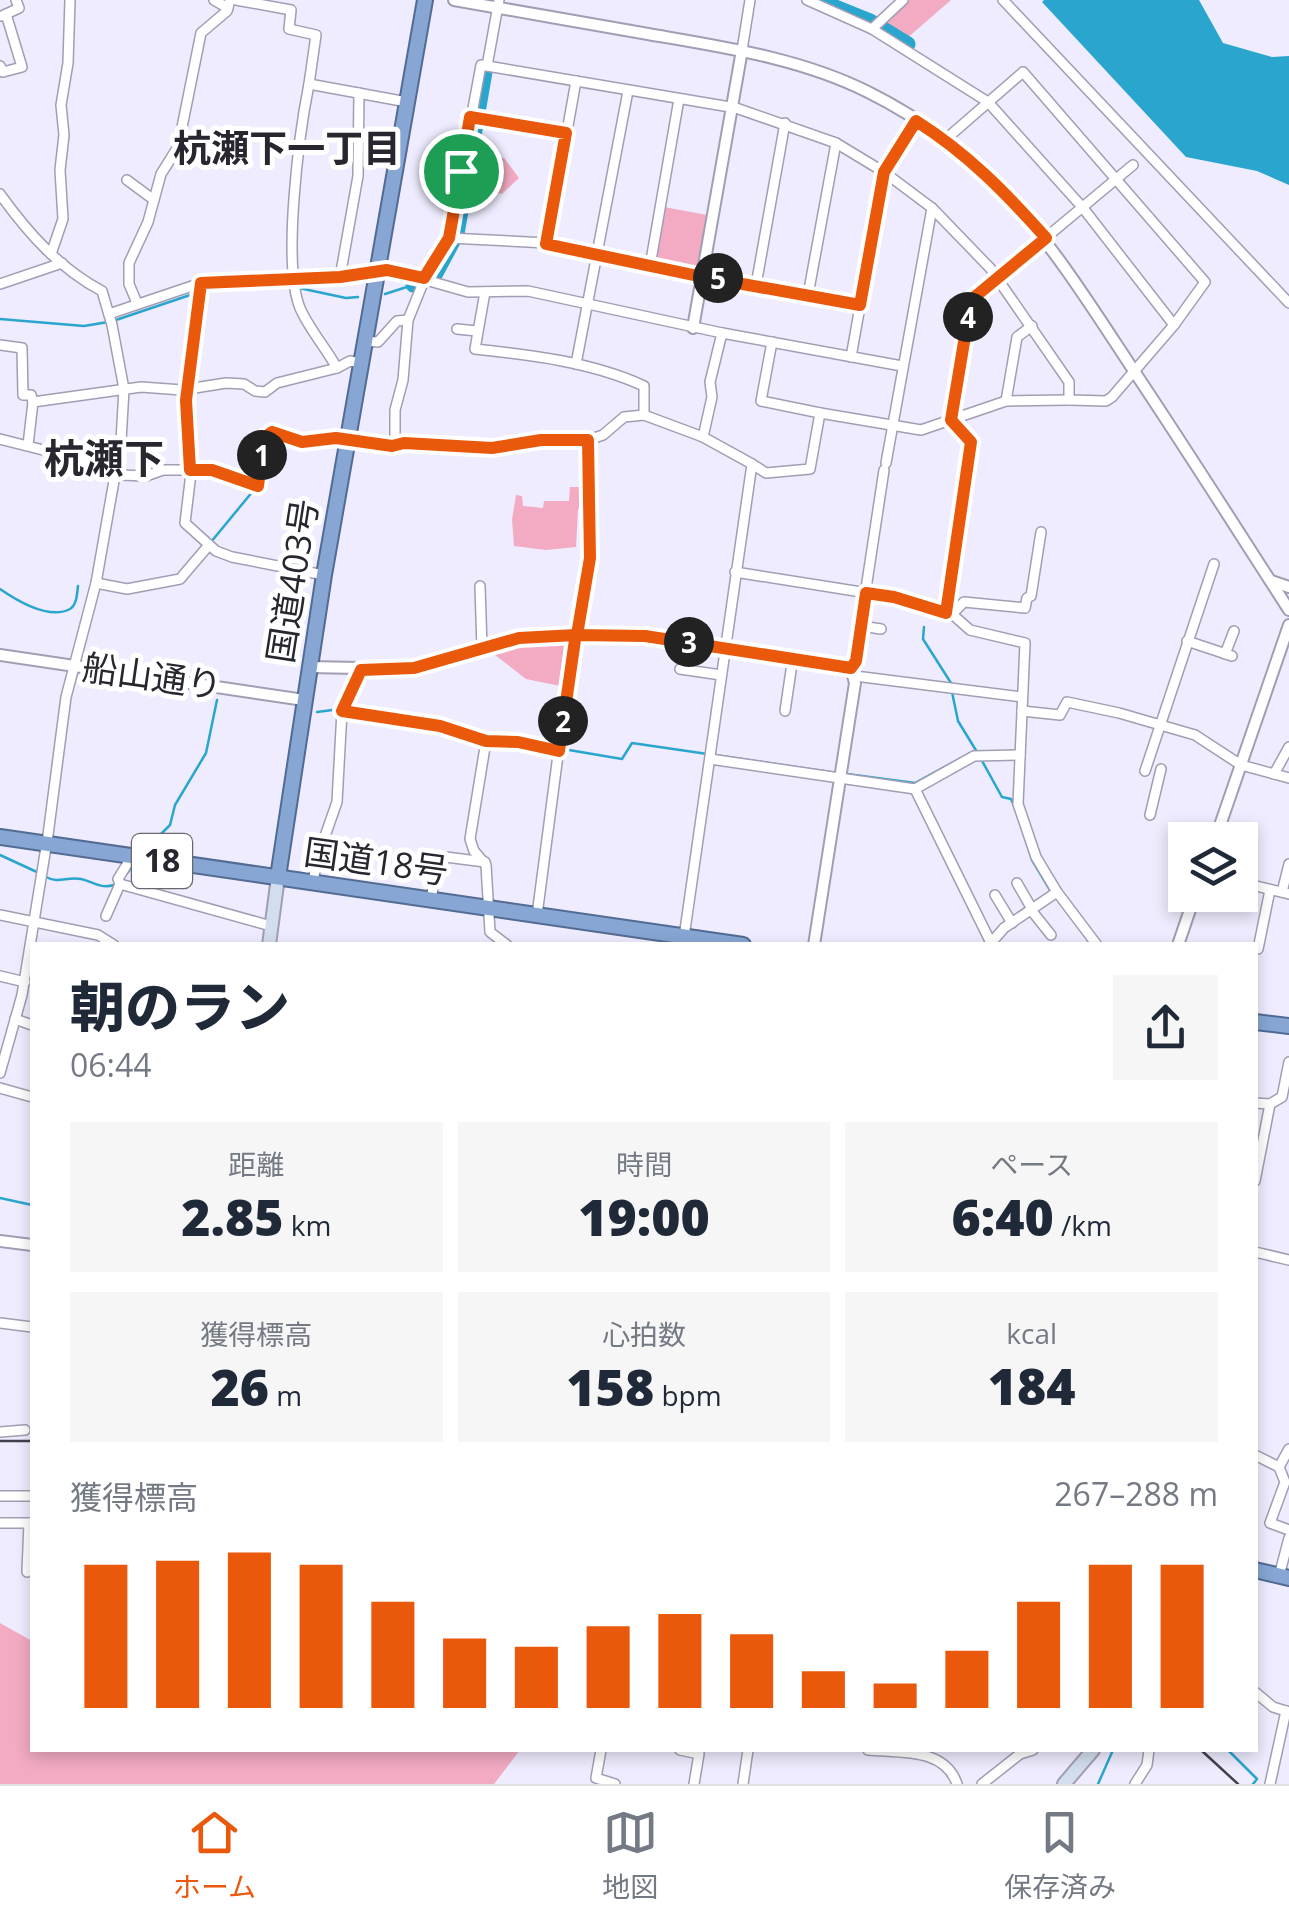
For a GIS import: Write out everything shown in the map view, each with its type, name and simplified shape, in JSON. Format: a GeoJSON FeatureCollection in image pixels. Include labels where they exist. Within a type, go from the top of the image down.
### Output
{"type":"FeatureCollection","features":[{"type":"Feature","properties":{"kind":"highway","name":"国道403号"},"geometry":{"type":"LineString","coordinates":[[278,877],[324,575],[425,0]]}},
{"type":"Feature","properties":{"kind":"highway","name":"国道18号"},"geometry":{"type":"LineString","coordinates":[[0,836],[708,942]]}},
{"type":"Feature","properties":{"kind":"highway"},"geometry":{"type":"LineString","coordinates":[[1258,1022],[1289,1026]]}},
{"type":"Feature","properties":{"kind":"highway"},"geometry":{"type":"LineString","coordinates":[[1258,1571],[1284,1577]]}},
{"type":"Feature","properties":{"kind":"main road"},"geometry":{"type":"LineString","coordinates":[[269,942],[278,877]]}},
{"type":"Feature","properties":{"kind":"main road"},"geometry":{"type":"LineString","coordinates":[[1064,1784],[1092,1752]]}},
{"type":"Feature","properties":{"kind":"street"},"geometry":{"type":"LineString","coordinates":[[0,66],[3,72],[22,67],[3,15],[19,8],[16,0]]}},
{"type":"Feature","properties":{"kind":"street"},"geometry":{"type":"LineString","coordinates":[[51,254],[63,219],[61,106],[68,63],[70,0]]}},
{"type":"Feature","properties":{"kind":"street"},"geometry":{"type":"LineString","coordinates":[[214,0],[291,10],[289,29],[316,35],[297,172],[293,278],[301,310],[337,368]]}},
{"type":"Feature","properties":{"kind":"street"},"geometry":{"type":"LineString","coordinates":[[454,0],[498,4],[742,50],[868,92],[946,139],[987,174],[1046,238],[1289,610]]}},
{"type":"Feature","properties":{"kind":"street"},"geometry":{"type":"LineString","coordinates":[[693,328],[750,0]]}},
{"type":"Feature","properties":{"kind":"street"},"geometry":{"type":"LineString","coordinates":[[807,0],[875,26],[988,102],[1083,208],[1174,325]]}},
{"type":"Feature","properties":{"kind":"street"},"geometry":{"type":"LineString","coordinates":[[875,26],[903,0]]}},
{"type":"Feature","properties":{"kind":"street"},"geometry":{"type":"LineString","coordinates":[[1003,0],[1289,304]]}},
{"type":"Feature","properties":{"kind":"street"},"geometry":{"type":"LineString","coordinates":[[137,303],[129,284],[129,263],[161,174],[180,140],[201,33],[232,3]]}},
{"type":"Feature","properties":{"kind":"street"},"geometry":{"type":"LineString","coordinates":[[487,66],[498,4]]}},
{"type":"Feature","properties":{"kind":"street"},"geometry":{"type":"LineString","coordinates":[[395,445],[395,410],[403,380],[408,320],[424,278],[453,239],[481,66],[731,108],[836,143],[932,208],[998,278],[1069,382],[1069,400]]}},
{"type":"Feature","properties":{"kind":"street"},"geometry":{"type":"LineString","coordinates":[[772,342],[761,401],[920,430],[1006,401],[1106,400],[1174,325],[1204,282],[1023,72],[946,139]]}},
{"type":"Feature","properties":{"kind":"street"},"geometry":{"type":"LineString","coordinates":[[546,244],[576,81]]}},
{"type":"Feature","properties":{"kind":"street"},"geometry":{"type":"LineString","coordinates":[[308,84],[407,102]]}},
{"type":"Feature","properties":{"kind":"street"},"geometry":{"type":"LineString","coordinates":[[576,364],[628,91]]}},
{"type":"Feature","properties":{"kind":"street"},"geometry":{"type":"LineString","coordinates":[[340,277],[358,176],[359,93]]}},
{"type":"Feature","properties":{"kind":"street"},"geometry":{"type":"LineString","coordinates":[[650,266],[678,100]]}},
{"type":"Feature","properties":{"kind":"street"},"geometry":{"type":"LineString","coordinates":[[475,118],[566,133]]}},
{"type":"Feature","properties":{"kind":"street"},"geometry":{"type":"LineString","coordinates":[[851,357],[884,172],[916,121]]}},
{"type":"Feature","properties":{"kind":"street"},"geometry":{"type":"LineString","coordinates":[[756,285],[785,123]]}},
{"type":"Feature","properties":{"kind":"street"},"geometry":{"type":"LineString","coordinates":[[808,295],[836,143]]}},
{"type":"Feature","properties":{"kind":"street"},"geometry":{"type":"LineString","coordinates":[[951,420],[971,300],[1133,166]]}},
{"type":"Feature","properties":{"kind":"street"},"geometry":{"type":"LineString","coordinates":[[126,180],[154,200]]}},
{"type":"Feature","properties":{"kind":"street"},"geometry":{"type":"LineString","coordinates":[[0,194],[30,234],[51,254],[102,291],[124,388],[116,473],[96,584],[63,715],[31,942]]}},
{"type":"Feature","properties":{"kind":"street"},"geometry":{"type":"LineString","coordinates":[[814,942],[885,467],[932,208]]}},
{"type":"Feature","properties":{"kind":"street"},"geometry":{"type":"LineString","coordinates":[[453,239],[546,244],[860,305]]}},
{"type":"Feature","properties":{"kind":"street"},"geometry":{"type":"LineString","coordinates":[[0,284],[62,263]]}},
{"type":"Feature","properties":{"kind":"street"},"geometry":{"type":"LineString","coordinates":[[110,318],[137,303],[201,283],[340,277],[387,270],[468,292],[528,291],[693,328],[902,366]]}},
{"type":"Feature","properties":{"kind":"street"},"geometry":{"type":"LineString","coordinates":[[201,283],[186,400],[190,470],[185,523],[208,545],[232,557],[324,575]]}},
{"type":"Feature","properties":{"kind":"street"},"geometry":{"type":"LineString","coordinates":[[485,292],[474,349],[576,364],[644,386],[644,415]]}},
{"type":"Feature","properties":{"kind":"street"},"geometry":{"type":"LineString","coordinates":[[364,341],[378,342],[397,321],[408,320]]}},
{"type":"Feature","properties":{"kind":"street"},"geometry":{"type":"LineString","coordinates":[[1006,401],[1017,338],[1032,326]]}},
{"type":"Feature","properties":{"kind":"street"},"geometry":{"type":"LineString","coordinates":[[457,330],[478,331]]}},
{"type":"Feature","properties":{"kind":"street"},"geometry":{"type":"LineString","coordinates":[[703,436],[722,333]]}},
{"type":"Feature","properties":{"kind":"street"},"geometry":{"type":"LineString","coordinates":[[0,345],[22,348],[24,395],[31,395],[33,402],[28,445]]}},
{"type":"Feature","properties":{"kind":"street"},"geometry":{"type":"LineString","coordinates":[[33,402],[124,388],[188,389],[226,383],[266,392],[282,382],[350,361],[361,363]]}},
{"type":"Feature","properties":{"kind":"street"},"geometry":{"type":"LineString","coordinates":[[0,441],[28,445],[116,473],[146,476],[163,470],[212,470],[258,486],[266,434],[272,432],[302,442],[347,440],[492,448],[541,440],[588,440],[604,435],[624,417],[644,415],[703,436],[766,473],[810,469],[820,413]]}},
{"type":"Feature","properties":{"kind":"street"},"geometry":{"type":"LineString","coordinates":[[949,613],[971,442],[951,420]]}},
{"type":"Feature","properties":{"kind":"street"},"geometry":{"type":"LineString","coordinates":[[536,916],[590,558],[588,440]]}},
{"type":"Feature","properties":{"kind":"street"},"geometry":{"type":"LineString","coordinates":[[673,939],[710,756],[752,464]]}},
{"type":"Feature","properties":{"kind":"street"},"geometry":{"type":"LineString","coordinates":[[949,613],[964,602],[1025,608],[1031,596],[1041,532]]}},
{"type":"Feature","properties":{"kind":"street"},"geometry":{"type":"LineString","coordinates":[[96,584],[127,589],[180,579],[208,545]]}},
{"type":"Feature","properties":{"kind":"street"},"geometry":{"type":"LineString","coordinates":[[1154,811],[1164,769],[1146,768],[1214,564]]}},
{"type":"Feature","properties":{"kind":"street"},"geometry":{"type":"LineString","coordinates":[[735,572],[894,597],[949,613],[970,630],[1025,643],[1018,804],[1036,857],[1056,892],[1095,942]]}},
{"type":"Feature","properties":{"kind":"street"},"geometry":{"type":"LineString","coordinates":[[1270,581],[1289,588]]}},
{"type":"Feature","properties":{"kind":"street"},"geometry":{"type":"LineString","coordinates":[[480,586],[482,648]]}},
{"type":"Feature","properties":{"kind":"street"},"geometry":{"type":"LineString","coordinates":[[860,626],[882,628]]}},
{"type":"Feature","properties":{"kind":"street"},"geometry":{"type":"LineString","coordinates":[[1221,822],[1285,647],[1289,626]]}},
{"type":"Feature","properties":{"kind":"street"},"geometry":{"type":"LineString","coordinates":[[1187,641],[1228,655],[1234,630]]}},
{"type":"Feature","properties":{"kind":"street"},"geometry":{"type":"LineString","coordinates":[[309,667],[414,668],[519,638],[645,636],[793,656],[853,672],[1022,697]]}},
{"type":"Feature","properties":{"kind":"street","name":"船山通り"},"geometry":{"type":"LineString","coordinates":[[0,655],[304,700]]}},
{"type":"Feature","properties":{"kind":"street"},"geometry":{"type":"LineString","coordinates":[[785,710],[793,656]]}},
{"type":"Feature","properties":{"kind":"street"},"geometry":{"type":"LineString","coordinates":[[680,669],[720,675]]}},
{"type":"Feature","properties":{"kind":"street"},"geometry":{"type":"LineString","coordinates":[[312,882],[316,859],[337,802],[342,711],[361,670]]}},
{"type":"Feature","properties":{"kind":"street"},"geometry":{"type":"LineString","coordinates":[[1022,712],[1060,715],[1067,702],[1119,713],[1195,735],[1241,765],[1289,778]]}},
{"type":"Feature","properties":{"kind":"street"},"geometry":{"type":"LineString","coordinates":[[342,711],[440,726],[486,741],[560,748]]}},
{"type":"Feature","properties":{"kind":"street"},"geometry":{"type":"LineString","coordinates":[[484,942],[490,932],[485,862],[474,851],[470,839],[486,741]]}},
{"type":"Feature","properties":{"kind":"street"},"geometry":{"type":"LineString","coordinates":[[1274,774],[1289,747]]}},
{"type":"Feature","properties":{"kind":"street"},"geometry":{"type":"LineString","coordinates":[[710,756],[916,789],[978,756],[1020,755]]}},
{"type":"Feature","properties":{"kind":"street"},"geometry":{"type":"LineString","coordinates":[[916,789],[990,942]]}},
{"type":"Feature","properties":{"kind":"street"},"geometry":{"type":"LineString","coordinates":[[106,916],[132,856]]}},
{"type":"Feature","properties":{"kind":"street"},"geometry":{"type":"LineString","coordinates":[[431,900],[438,856],[485,862]]}},
{"type":"Feature","properties":{"kind":"street"},"geometry":{"type":"LineString","coordinates":[[1258,887],[1285,893],[1289,864]]}},
{"type":"Feature","properties":{"kind":"street"},"geometry":{"type":"LineString","coordinates":[[119,881],[271,926]]}},
{"type":"Feature","properties":{"kind":"street"},"geometry":{"type":"LineString","coordinates":[[1017,883],[1051,935]]}},
{"type":"Feature","properties":{"kind":"street"},"geometry":{"type":"LineString","coordinates":[[1258,950],[1270,890]]}},
{"type":"Feature","properties":{"kind":"street"},"geometry":{"type":"LineString","coordinates":[[993,942],[1012,923],[1056,892]]}},
{"type":"Feature","properties":{"kind":"street"},"geometry":{"type":"LineString","coordinates":[[996,895],[1012,923]]}},
{"type":"Feature","properties":{"kind":"street"},"geometry":{"type":"LineString","coordinates":[[1179,942],[1190,912]]}},
{"type":"Feature","properties":{"kind":"street"},"geometry":{"type":"LineString","coordinates":[[0,916],[98,936],[109,942]]}},
{"type":"Feature","properties":{"kind":"street"},"geometry":{"type":"LineString","coordinates":[[490,932],[504,942]]}},
{"type":"Feature","properties":{"kind":"street"},"geometry":{"type":"LineString","coordinates":[[0,1073],[15,1020],[27,996],[24,982],[30,950]]}},
{"type":"Feature","properties":{"kind":"street"},"geometry":{"type":"LineString","coordinates":[[0,976],[24,982]]}},
{"type":"Feature","properties":{"kind":"street"},"geometry":{"type":"LineString","coordinates":[[15,1020],[30,1024]]}},
{"type":"Feature","properties":{"kind":"street"},"geometry":{"type":"LineString","coordinates":[[1258,1103],[1270,1104],[1282,1097],[1289,1062]]}},
{"type":"Feature","properties":{"kind":"street"},"geometry":{"type":"LineString","coordinates":[[0,1088],[30,1096]]}},
{"type":"Feature","properties":{"kind":"street"},"geometry":{"type":"LineString","coordinates":[[1258,1166],[1270,1104]]}},
{"type":"Feature","properties":{"kind":"street"},"geometry":{"type":"LineString","coordinates":[[0,1241],[30,1245]]}},
{"type":"Feature","properties":{"kind":"street"},"geometry":{"type":"LineString","coordinates":[[1258,1253],[1289,1260]]}},
{"type":"Feature","properties":{"kind":"street"},"geometry":{"type":"LineString","coordinates":[[0,1322],[30,1327]]}},
{"type":"Feature","properties":{"kind":"street"},"geometry":{"type":"LineString","coordinates":[[0,1432],[25,1430]]}},
{"type":"Feature","properties":{"kind":"street"},"geometry":{"type":"LineString","coordinates":[[1279,1467],[1289,1448]]}},
{"type":"Feature","properties":{"kind":"street"},"geometry":{"type":"LineString","coordinates":[[1258,1456],[1279,1467],[1285,1482],[1270,1523],[1289,1530]]}},
{"type":"Feature","properties":{"kind":"street"},"geometry":{"type":"LineString","coordinates":[[0,1496],[30,1496]]}},
{"type":"Feature","properties":{"kind":"street"},"geometry":{"type":"LineString","coordinates":[[0,1523],[30,1523]]}},
{"type":"Feature","properties":{"kind":"street"},"geometry":{"type":"LineString","coordinates":[[27,1572],[30,1535]]}},
{"type":"Feature","properties":{"kind":"street"},"geometry":{"type":"LineString","coordinates":[[1284,1577],[1289,1538]]}},
{"type":"Feature","properties":{"kind":"street"},"geometry":{"type":"LineString","coordinates":[[1258,1694],[1287,1712],[1270,1784]]}},
{"type":"Feature","properties":{"kind":"street"},"geometry":{"type":"LineString","coordinates":[[602,1752],[596,1778],[615,1784]]}},
{"type":"Feature","properties":{"kind":"street"},"geometry":{"type":"LineString","coordinates":[[690,1752],[699,1754],[694,1784]]}},
{"type":"Feature","properties":{"kind":"street"},"geometry":{"type":"LineString","coordinates":[[742,1784],[748,1752]]}},
{"type":"Feature","properties":{"kind":"street"},"geometry":{"type":"LineString","coordinates":[[919,1752],[943,1755],[957,1784]]}},
{"type":"Feature","properties":{"kind":"street"},"geometry":{"type":"LineString","coordinates":[[982,1784],[1026,1752]]}},
{"type":"Feature","properties":{"kind":"street"},"geometry":{"type":"LineString","coordinates":[[1135,1784],[1147,1765],[1149,1752]]}},
{"type":"Feature","properties":{"kind":"shaded area"},"geometry":{"type":"Polygon","coordinates":[[[909,0],[951,0],[906,39],[883,24],[909,0]]]}},
{"type":"Feature","properties":{"kind":"shaded area"},"geometry":{"type":"Polygon","coordinates":[[[482,154],[504,158],[519,178],[502,194],[475,188],[482,154]]]}},
{"type":"Feature","properties":{"kind":"shaded area"},"geometry":{"type":"Polygon","coordinates":[[[664,207],[707,215],[696,272],[654,263],[664,207]]]}},
{"type":"Feature","properties":{"kind":"shaded area"},"geometry":{"type":"Polygon","coordinates":[[[570,487],[586,487],[586,503],[578,509],[576,547],[546,550],[514,546],[512,520],[516,495],[522,496],[523,506],[543,508],[544,501],[569,501],[570,487]]]}},
{"type":"Feature","properties":{"kind":"shaded area"},"geometry":{"type":"Polygon","coordinates":[[[566,642],[571,648],[565,687],[526,679],[495,655],[496,650],[519,645],[566,642]]]}},
{"type":"Feature","properties":{"kind":"shaded area"},"geometry":{"type":"Polygon","coordinates":[[[0,1623],[30,1640],[30,1752],[518,1752],[494,1784],[0,1784],[0,1623]]]}},
{"type":"Feature","properties":{"kind":"water"},"geometry":{"type":"Polygon","coordinates":[[[1044,0],[1199,0],[1223,43],[1272,57],[1289,56],[1289,185],[1257,171],[1186,157],[1044,0]]]}},
{"type":"Feature","properties":{"kind":"waterway"},"geometry":{"type":"LineString","coordinates":[[818,0],[870,21],[908,44]]}},
{"type":"Feature","properties":{"kind":"waterway"},"geometry":{"type":"LineString","coordinates":[[435,275],[457,234],[485,72]]}},
{"type":"Feature","properties":{"kind":"waterway"},"geometry":{"type":"LineString","coordinates":[[413,285],[417,284]]}},
{"type":"Feature","properties":{"kind":"waterway"},"geometry":{"type":"LineString","coordinates":[[385,294],[413,285]]}},
{"type":"Feature","properties":{"kind":"waterway"},"geometry":{"type":"LineString","coordinates":[[206,291],[289,287]]}},
{"type":"Feature","properties":{"kind":"waterway"},"geometry":{"type":"LineString","coordinates":[[299,288],[358,297]]}},
{"type":"Feature","properties":{"kind":"waterway"},"geometry":{"type":"LineString","coordinates":[[116,320],[196,293]]}},
{"type":"Feature","properties":{"kind":"waterway"},"geometry":{"type":"LineString","coordinates":[[0,319],[84,326],[108,322]]}},
{"type":"Feature","properties":{"kind":"waterway"},"geometry":{"type":"LineString","coordinates":[[211,542],[253,491]]}},
{"type":"Feature","properties":{"kind":"waterway"},"geometry":{"type":"LineString","coordinates":[[0,589],[33,607],[62,612],[74,605],[78,586]]}},
{"type":"Feature","properties":{"kind":"waterway"},"geometry":{"type":"LineString","coordinates":[[924,627],[923,639],[951,683]]}},
{"type":"Feature","properties":{"kind":"waterway"},"geometry":{"type":"LineString","coordinates":[[952,692],[958,721],[977,752]]}},
{"type":"Feature","properties":{"kind":"waterway"},"geometry":{"type":"LineString","coordinates":[[156,839],[170,825],[175,805],[206,753],[217,700]]}},
{"type":"Feature","properties":{"kind":"waterway"},"geometry":{"type":"LineString","coordinates":[[317,712],[340,709]]}},
{"type":"Feature","properties":{"kind":"waterway"},"geometry":{"type":"LineString","coordinates":[[362,710],[413,718]]}},
{"type":"Feature","properties":{"kind":"waterway"},"geometry":{"type":"LineString","coordinates":[[455,727],[501,737]]}},
{"type":"Feature","properties":{"kind":"waterway"},"geometry":{"type":"LineString","coordinates":[[563,749],[622,759],[632,743],[830,772]]}},
{"type":"Feature","properties":{"kind":"waterway"},"geometry":{"type":"LineString","coordinates":[[847,774],[915,783],[974,751]]}},
{"type":"Feature","properties":{"kind":"waterway"},"geometry":{"type":"LineString","coordinates":[[981,759],[1002,797],[1011,799],[1015,808]]}},
{"type":"Feature","properties":{"kind":"waterway"},"geometry":{"type":"LineString","coordinates":[[1021,825],[1032,860],[1050,890]]}},
{"type":"Feature","properties":{"kind":"waterway"},"geometry":{"type":"LineString","coordinates":[[0,855],[39,873]]}},
{"type":"Feature","properties":{"kind":"waterway"},"geometry":{"type":"LineString","coordinates":[[124,877],[133,866]]}},
{"type":"Feature","properties":{"kind":"waterway"},"geometry":{"type":"LineString","coordinates":[[46,877],[114,885]]}},
{"type":"Feature","properties":{"kind":"waterway"},"geometry":{"type":"LineString","coordinates":[[0,1198],[30,1205]]}},
{"type":"Feature","properties":{"kind":"waterway"},"geometry":{"type":"LineString","coordinates":[[1098,1784],[1112,1752]]}},
{"type":"Feature","properties":{"kind":"waterway"},"geometry":{"type":"LineString","coordinates":[[1230,1752],[1257,1779],[1253,1784]]}},
{"type":"Feature","properties":{"kind":"railway"},"geometry":{"type":"LineString","coordinates":[[0,1441],[30,1441]]}},
{"type":"Feature","properties":{"kind":"railway"},"geometry":{"type":"LineString","coordinates":[[1203,1752],[1238,1784]]}},
{"type":"Feature","properties":{"kind":"district","name":"杭瀬下一丁目"},"geometry":{"type":"Point","coordinates":[287,149]}},
{"type":"Feature","properties":{"kind":"district","name":"杭瀬下"},"geometry":{"type":"Point","coordinates":[104,459]}},
{"type":"Feature","properties":{"kind":"route"},"geometry":{"type":"LineString","coordinates":[[461,171],[449,238],[424,278],[387,270],[340,277],[201,283],[186,400],[190,470],[212,470],[258,486],[264,438],[272,432],[302,442],[336,438],[392,446],[404,443],[492,448],[541,440],[588,440],[590,558],[578,629],[576,635],[575,640],[559,751],[518,742],[486,741],[440,726],[342,711],[361,670],[414,668],[519,638],[576,635],[645,636],[851,668],[856,661],[866,593],[946,613],[971,442],[951,420],[971,300],[1046,238],[987,174],[946,139],[916,121],[884,172],[860,305],[546,244],[566,133],[470,117],[461,171]]}}]}
